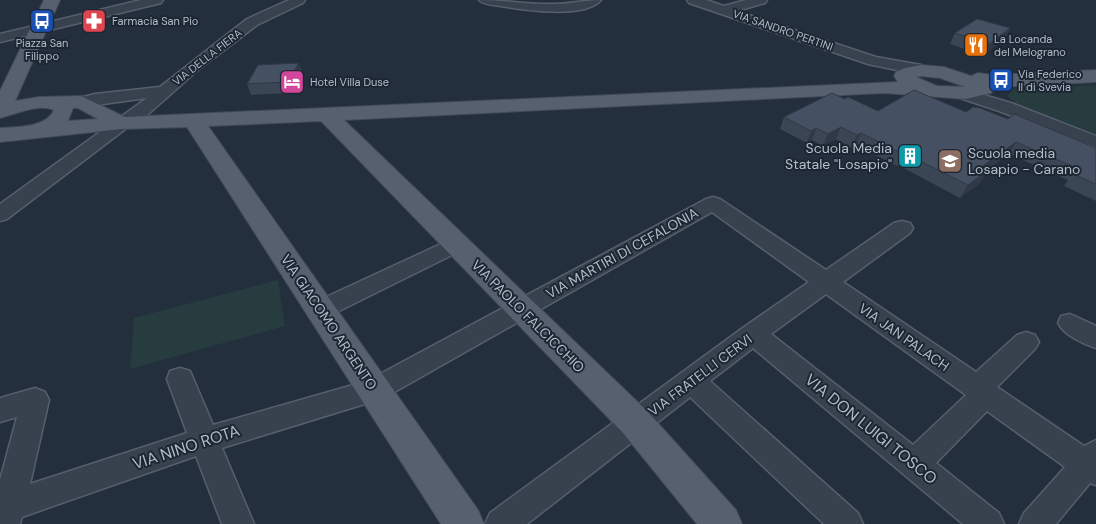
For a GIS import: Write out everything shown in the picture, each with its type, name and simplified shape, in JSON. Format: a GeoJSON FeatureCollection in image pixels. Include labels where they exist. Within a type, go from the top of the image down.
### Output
{"type":"FeatureCollection","features":[{"type":"Feature","properties":{"kind":"main road"},"geometry":{"type":"LineString","coordinates":[[52,0],[3,106],[3,111],[23,106],[81,102],[122,123]]}},
{"type":"Feature","properties":{"kind":"main road"},"geometry":{"type":"LineString","coordinates":[[0,135],[122,123],[327,115],[884,86],[914,79],[950,74],[989,85]]}},
{"type":"Feature","properties":{"kind":"main road"},"geometry":{"type":"LineString","coordinates":[[914,79],[963,94],[989,85],[1096,76]]}},
{"type":"Feature","properties":{"kind":"main road"},"geometry":{"type":"LineString","coordinates":[[34,131],[53,124],[64,114],[63,107],[55,103]]}},
{"type":"Feature","properties":{"kind":"main road","name":"VIA PAOLO FALCICCHIO"},"geometry":{"type":"LineString","coordinates":[[327,115],[636,423],[722,524]]}},
{"type":"Feature","properties":{"kind":"main road","name":"VIA GIACOMO ARGENTO"},"geometry":{"type":"LineString","coordinates":[[193,120],[464,524]]}},
{"type":"Feature","properties":{"kind":"street"},"geometry":{"type":"LineString","coordinates":[[0,38],[157,0]]}},
{"type":"Feature","properties":{"kind":"street","name":"VIA DELLA FIERA"},"geometry":{"type":"LineString","coordinates":[[0,214],[122,123],[139,113],[252,22],[298,0]]}},
{"type":"Feature","properties":{"kind":"street"},"geometry":{"type":"LineString","coordinates":[[485,0],[544,9],[579,6],[595,0]]}},
{"type":"Feature","properties":{"kind":"street","name":"VIA SANDRO PERTINI"},"geometry":{"type":"LineString","coordinates":[[693,0],[873,61],[914,79]]}},
{"type":"Feature","properties":{"kind":"street"},"geometry":{"type":"LineString","coordinates":[[724,10],[761,0]]}},
{"type":"Feature","properties":{"kind":"street"},"geometry":{"type":"LineString","coordinates":[[989,85],[1005,107]]}},
{"type":"Feature","properties":{"kind":"street"},"geometry":{"type":"LineString","coordinates":[[81,102],[164,91]]}},
{"type":"Feature","properties":{"kind":"street"},"geometry":{"type":"LineString","coordinates":[[963,94],[1005,107],[1096,142]]}},
{"type":"Feature","properties":{"kind":"street","name":"VIA JAN PALACH"},"geometry":{"type":"LineString","coordinates":[[713,203],[982,391],[1093,463]]}},
{"type":"Feature","properties":{"kind":"street","name":"VIA MARTIRI DI CEFALONIA"},"geometry":{"type":"LineString","coordinates":[[374,390],[713,203]]}},
{"type":"Feature","properties":{"kind":"street","name":"VIA FRATELLI CERVI"},"geometry":{"type":"LineString","coordinates":[[501,524],[754,334],[902,228]]}},
{"type":"Feature","properties":{"kind":"street"},"geometry":{"type":"LineString","coordinates":[[320,310],[456,244]]}},
{"type":"Feature","properties":{"kind":"street"},"geometry":{"type":"LineString","coordinates":[[1070,323],[1096,338]]}},
{"type":"Feature","properties":{"kind":"street","name":"VIA DON LUIGI TOSCO"},"geometry":{"type":"LineString","coordinates":[[754,334],[988,524]]}},
{"type":"Feature","properties":{"kind":"street"},"geometry":{"type":"LineString","coordinates":[[914,464],[1026,342]]}},
{"type":"Feature","properties":{"kind":"street"},"geometry":{"type":"LineString","coordinates":[[180,379],[238,524]]}},
{"type":"Feature","properties":{"kind":"street"},"geometry":{"type":"LineString","coordinates":[[692,381],[847,524]]}},
{"type":"Feature","properties":{"kind":"street","name":"VIA NINO ROTA"},"geometry":{"type":"LineString","coordinates":[[4,513],[205,440],[374,390]]}},
{"type":"Feature","properties":{"kind":"street"},"geometry":{"type":"LineString","coordinates":[[0,410],[35,400],[4,513]]}},
{"type":"Feature","properties":{"kind":"street"},"geometry":{"type":"LineString","coordinates":[[1035,524],[1093,463]]}},
{"type":"Feature","properties":{"kind":"green space"},"geometry":{"type":"Polygon","coordinates":[[[1096,85],[1096,134],[1017,104],[1007,96],[1013,89],[1096,85]]]}},
{"type":"Feature","properties":{"kind":"green space"},"geometry":{"type":"Polygon","coordinates":[[[278,280],[285,326],[130,369],[134,318],[278,280]]]}},
{"type":"Feature","properties":{"kind":"building"},"geometry":{"type":"Polygon","coordinates":[[[977,19],[1010,28],[989,44],[955,33],[977,19]]]}},
{"type":"Feature","properties":{"kind":"building"},"geometry":{"type":"Polygon","coordinates":[[[299,63],[287,82],[247,84],[258,65],[299,63]]]}},
{"type":"Feature","properties":{"kind":"building"},"geometry":{"type":"Polygon","coordinates":[[[914,90],[966,112],[973,107],[1008,119],[1014,114],[1096,148],[1096,184],[1073,174],[1079,169],[1016,142],[980,168],[987,171],[968,185],[861,133],[857,135],[841,127],[828,134],[816,128],[811,131],[784,117],[832,93],[845,99],[848,97],[878,111],[914,90]]]}},
{"type":"Feature","properties":{"kind":"place","name":"Piazza San Filippo"},"geometry":{"type":"Point","coordinates":[42,21]}},
{"type":"Feature","properties":{"kind":"place","name":"Farmacia San Pio"},"geometry":{"type":"Point","coordinates":[94,21]}},
{"type":"Feature","properties":{"kind":"place","name":"La Locanda del Melograno"},"geometry":{"type":"Point","coordinates":[976,45]}},
{"type":"Feature","properties":{"kind":"place","name":"Via Federico II di Svevia"},"geometry":{"type":"Point","coordinates":[1001,80]}},
{"type":"Feature","properties":{"kind":"place","name":"Hotel Villa Duse"},"geometry":{"type":"Point","coordinates":[292,82]}},
{"type":"Feature","properties":{"kind":"place","name":"Scuola Media Statale \"Losapio\""},"geometry":{"type":"Point","coordinates":[910,156]}},
{"type":"Feature","properties":{"kind":"place","name":"Scuola media Losapio - Carano"},"geometry":{"type":"Point","coordinates":[950,161]}}]}
